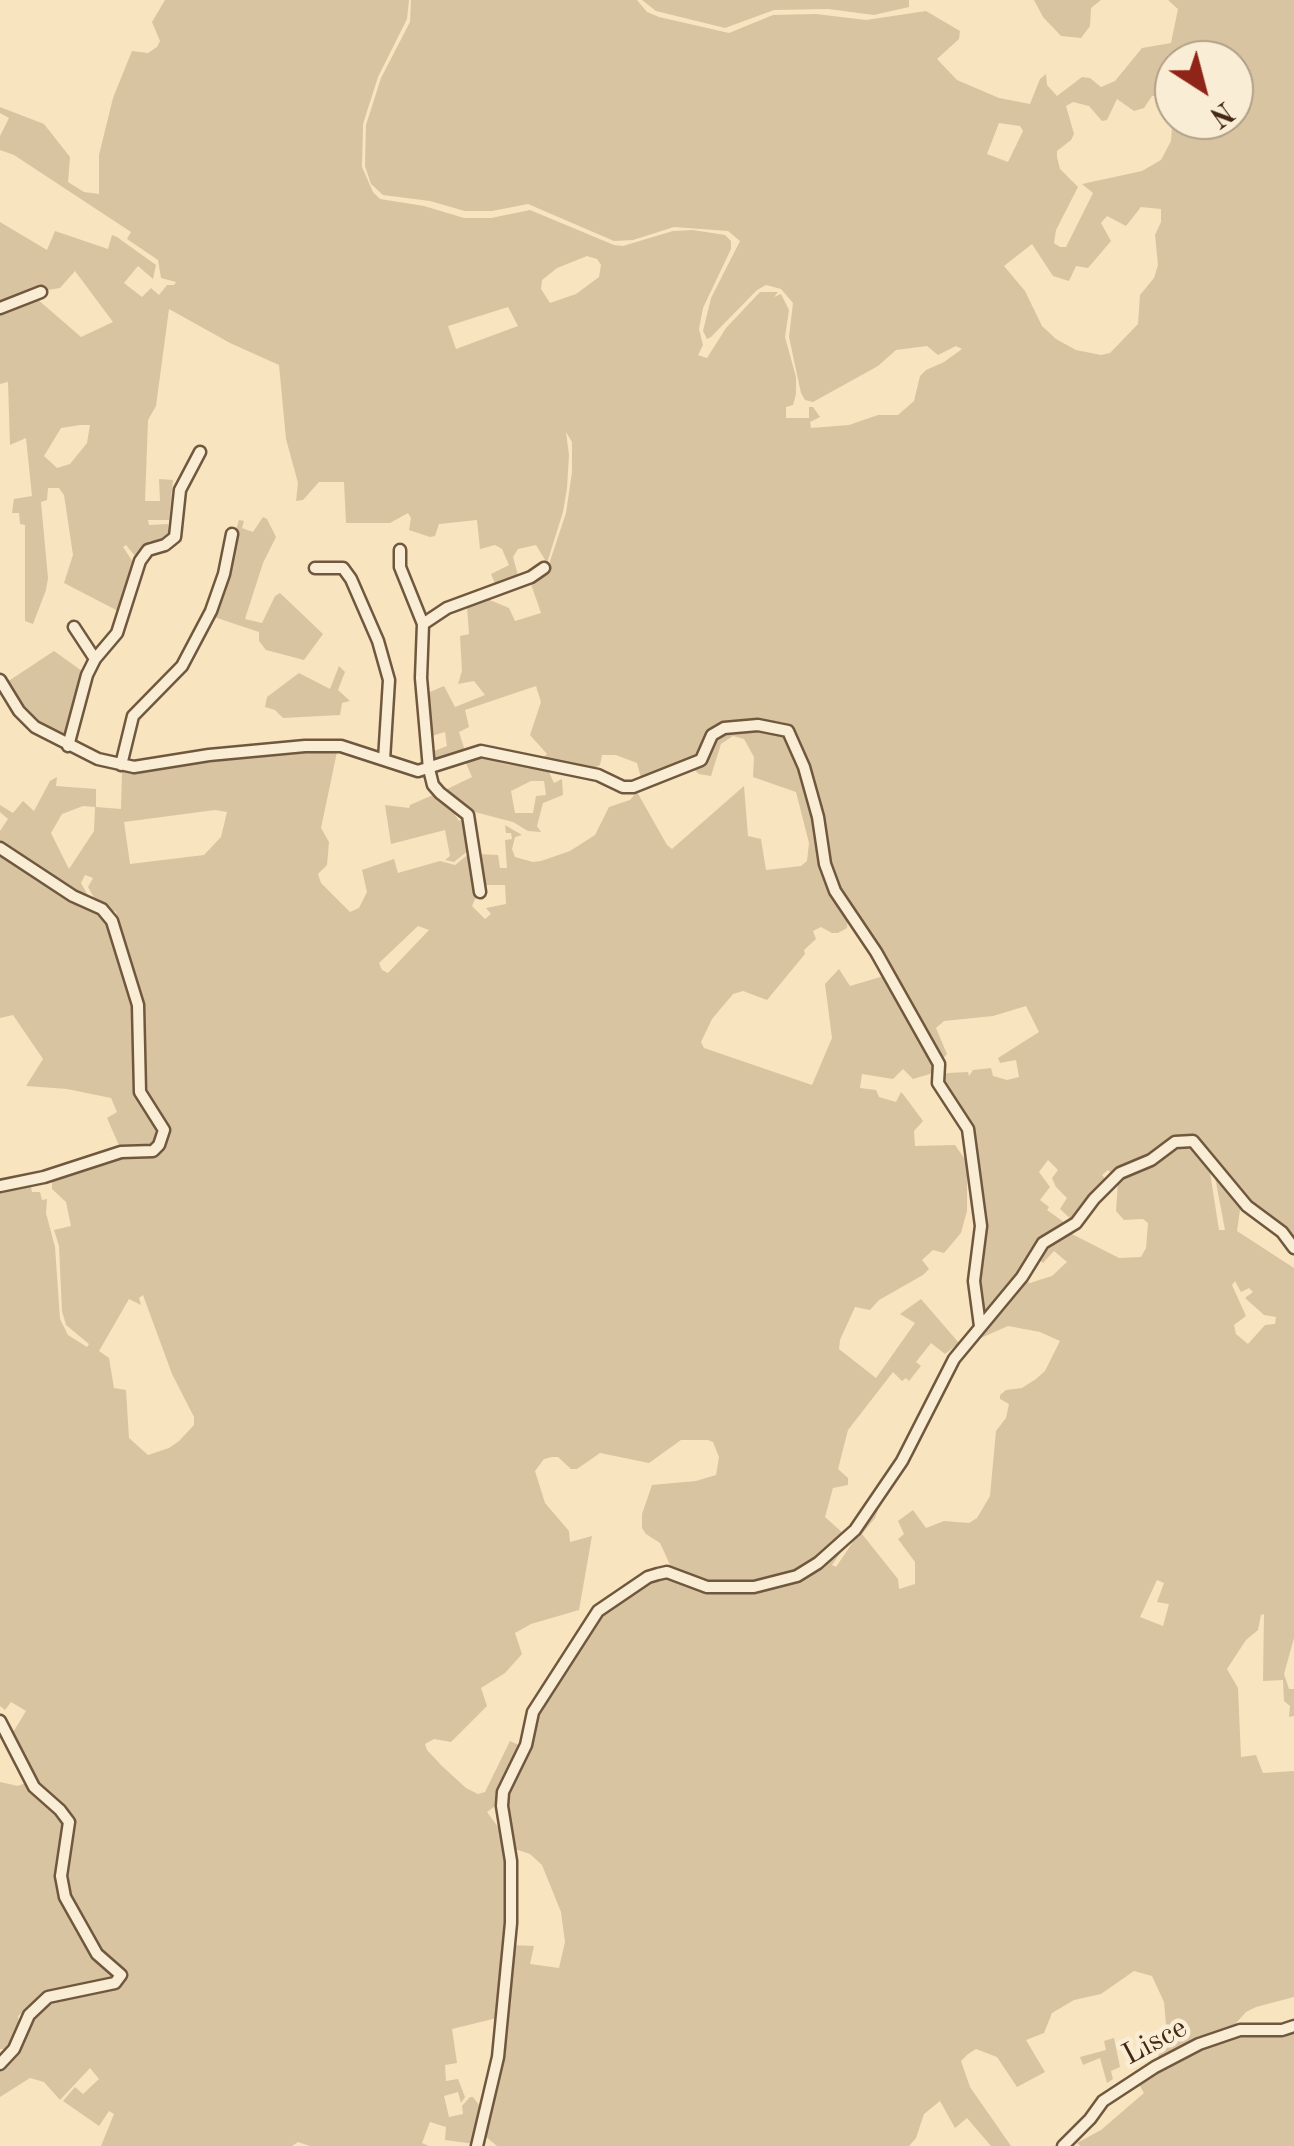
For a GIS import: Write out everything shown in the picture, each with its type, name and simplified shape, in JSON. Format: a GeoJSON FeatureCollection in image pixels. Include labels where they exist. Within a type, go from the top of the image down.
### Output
{"type":"FeatureCollection","features":[{"type":"Feature","properties":{"kind":"street"},"geometry":{"type":"LineString","coordinates":[[0,308],[41,292]]}},
{"type":"Feature","properties":{"kind":"street"},"geometry":{"type":"LineString","coordinates":[[68,746],[87,676],[94,659],[117,633],[142,556],[176,537],[180,490],[200,452]]}},
{"type":"Feature","properties":{"kind":"street"},"geometry":{"type":"LineString","coordinates":[[121,765],[133,716],[182,666],[211,611],[232,534]]}},
{"type":"Feature","properties":{"kind":"street"},"geometry":{"type":"LineString","coordinates":[[400,550],[400,567],[422,624],[429,769],[440,793],[468,815],[480,892]]}},
{"type":"Feature","properties":{"kind":"street"},"geometry":{"type":"LineString","coordinates":[[315,568],[344,568],[378,640],[390,680],[384,760]]}},
{"type":"Feature","properties":{"kind":"street"},"geometry":{"type":"LineString","coordinates":[[422,624],[448,608],[544,568]]}},
{"type":"Feature","properties":{"kind":"street"},"geometry":{"type":"LineString","coordinates":[[74,627],[94,659]]}},
{"type":"Feature","properties":{"kind":"street"},"geometry":{"type":"LineString","coordinates":[[0,680],[35,727],[68,746],[134,767],[306,746],[341,746],[418,771],[481,751],[598,775],[623,787],[701,760],[712,735],[724,728],[758,724],[780,727],[794,740],[818,817],[825,864],[836,891],[940,1064],[938,1084],[968,1128],[981,1226],[974,1281],[980,1326]]}},
{"type":"Feature","properties":{"kind":"street"},"geometry":{"type":"LineString","coordinates":[[0,848],[72,896],[102,909],[112,921],[138,1005],[140,1092],[164,1130],[160,1146],[153,1151],[121,1152],[0,1186]]}},
{"type":"Feature","properties":{"kind":"street"},"geometry":{"type":"LineString","coordinates":[[477,2146],[498,2057],[511,1922],[511,1861],[503,1792],[526,1745],[538,1702],[598,1612],[648,1577],[667,1572],[707,1587],[754,1587],[797,1576],[818,1563],[854,1530],[902,1461],[954,1359],[1022,1277],[1043,1243],[1076,1223],[1110,1181],[1185,1139],[1193,1141],[1247,1206],[1282,1232],[1294,1248]]}},
{"type":"Feature","properties":{"kind":"street"},"geometry":{"type":"LineString","coordinates":[[0,1722],[34,1786],[69,1822],[61,1876],[65,1897],[97,1954],[121,1975],[115,1983],[48,1997],[29,2015],[14,2048],[0,2064]]}},
{"type":"Feature","properties":{"kind":"street","name":"Lisce"},"geometry":{"type":"LineString","coordinates":[[1063,2146],[1103,2101],[1184,2052],[1240,2030],[1282,2030],[1294,2026]]}},
{"type":"Feature","properties":{"kind":"shaded area"},"geometry":{"type":"Polygon","coordinates":[[[165,0],[409,0],[407,19],[378,77],[363,124],[362,167],[373,192],[380,199],[464,218],[491,218],[530,210],[614,245],[623,246],[673,231],[725,235],[731,241],[731,249],[703,308],[699,329],[703,345],[698,355],[707,358],[726,328],[760,292],[778,292],[774,297],[781,294],[789,310],[785,337],[796,377],[796,394],[793,405],[786,407],[786,418],[809,418],[809,407],[813,407],[820,417],[810,422],[811,428],[898,415],[914,401],[920,376],[962,349],[956,346],[938,355],[927,346],[896,350],[878,366],[813,402],[805,400],[789,337],[793,303],[781,289],[766,285],[711,337],[707,339],[703,331],[711,298],[740,241],[728,231],[674,227],[633,240],[614,241],[528,204],[465,211],[430,201],[383,195],[371,184],[365,166],[366,125],[381,78],[410,22],[411,0],[637,0],[647,12],[659,17],[729,33],[773,15],[816,14],[866,20],[926,11],[960,31],[959,39],[937,59],[957,80],[999,98],[1030,104],[1046,74],[1047,85],[1057,96],[1082,77],[1101,87],[1115,81],[1142,48],[1154,46],[1154,96],[1144,108],[1134,111],[1117,99],[1107,120],[1102,121],[1089,106],[1073,102],[1066,106],[1074,134],[1057,151],[1057,157],[1060,169],[1078,187],[1056,230],[1054,243],[1066,247],[1093,193],[1082,184],[1142,171],[1161,160],[1171,140],[1254,140],[1254,40],[1172,40],[1178,9],[1168,0],[1294,0],[1294,1243],[1248,1204],[1192,1136],[1178,1137],[1156,1153],[1111,1173],[1108,1170],[1102,1175],[1107,1181],[1074,1222],[1060,1209],[1067,1198],[1056,1187],[1052,1178],[1058,1170],[1048,1160],[1039,1172],[1050,1187],[1040,1200],[1068,1225],[1050,1234],[983,1316],[977,1282],[974,1138],[942,1079],[947,1073],[968,1072],[969,1076],[973,1070],[991,1068],[993,1076],[1007,1080],[1019,1077],[1016,1060],[1000,1063],[998,1058],[1039,1032],[1026,1006],[993,1016],[944,1021],[936,1028],[947,1054],[941,1061],[839,889],[801,743],[793,728],[782,722],[731,721],[709,732],[696,758],[642,782],[637,763],[616,755],[602,755],[600,765],[589,771],[540,761],[547,754],[530,735],[541,702],[536,686],[465,710],[469,727],[459,732],[465,751],[434,763],[429,753],[447,746],[445,732],[428,737],[425,694],[444,686],[455,707],[485,695],[474,681],[458,684],[462,671],[460,636],[469,634],[467,606],[485,598],[509,608],[515,621],[541,613],[530,581],[548,567],[566,513],[572,442],[566,432],[567,488],[547,563],[536,545],[518,549],[513,557],[519,579],[496,586],[491,574],[509,565],[502,549],[495,545],[480,549],[477,520],[439,524],[435,536],[430,537],[409,530],[408,513],[390,523],[346,523],[344,482],[319,482],[303,500],[296,501],[298,483],[286,439],[279,365],[169,309],[156,406],[148,420],[145,501],[160,501],[159,479],[173,480],[169,520],[148,520],[149,525],[168,524],[170,537],[162,546],[160,541],[149,541],[148,547],[135,556],[126,545],[123,547],[133,562],[120,612],[64,583],[73,555],[64,495],[59,488],[48,488],[47,500],[41,502],[46,590],[33,624],[25,621],[25,525],[20,524],[19,513],[12,513],[14,499],[32,496],[26,438],[10,445],[8,382],[0,384],[0,312],[36,298],[81,337],[113,322],[75,271],[60,288],[41,291],[0,308],[0,222],[47,250],[55,231],[108,249],[112,235],[117,237],[156,265],[153,279],[138,266],[124,283],[142,297],[151,288],[159,295],[167,285],[176,282],[161,278],[158,260],[127,239],[131,232],[14,155],[0,150],[0,136],[9,118],[0,113],[0,107],[44,124],[70,157],[68,182],[84,192],[99,194],[99,155],[113,98],[132,51],[148,53],[160,41],[152,22],[165,0]],[[999,123],[987,154],[1008,162],[1023,131],[1020,126],[999,123]],[[1141,207],[1126,226],[1107,216],[1101,223],[1111,241],[1088,268],[1076,266],[1069,281],[1053,276],[1032,244],[1004,266],[1025,291],[1042,326],[1076,350],[1110,353],[1138,324],[1140,295],[1154,278],[1158,265],[1155,235],[1161,222],[1161,209],[1141,207]],[[587,256],[557,268],[542,280],[541,289],[550,303],[576,294],[599,277],[601,265],[587,256]],[[508,307],[448,326],[456,349],[518,326],[508,307]],[[90,425],[61,428],[44,456],[57,468],[70,464],[87,443],[90,425]]]}},
{"type":"Feature","properties":{"kind":"shaded area"},"geometry":{"type":"Polygon","coordinates":[[[642,0],[909,0],[909,7],[874,15],[828,9],[774,10],[725,28],[656,11],[642,0]]]}},
{"type":"Feature","properties":{"kind":"shaded area"},"geometry":{"type":"Polygon","coordinates":[[[1034,0],[1101,0],[1091,8],[1090,26],[1081,38],[1061,36],[1034,0]]]}},
{"type":"Feature","properties":{"kind":"shaded area"},"geometry":{"type":"Polygon","coordinates":[[[263,517],[276,537],[245,619],[262,623],[280,593],[323,634],[304,660],[266,650],[259,641],[259,632],[211,616],[239,520],[244,521],[242,528],[253,532],[263,517]]]}},
{"type":"Feature","properties":{"kind":"shaded area"},"geometry":{"type":"Polygon","coordinates":[[[54,651],[82,671],[60,738],[33,721],[4,684],[54,651]]]}},
{"type":"Feature","properties":{"kind":"shaded area"},"geometry":{"type":"Polygon","coordinates":[[[339,666],[345,672],[338,690],[350,701],[342,703],[340,715],[283,718],[265,707],[267,697],[299,673],[330,689],[339,666]]]}},
{"type":"Feature","properties":{"kind":"shaded area"},"geometry":{"type":"Polygon","coordinates":[[[782,730],[794,748],[848,919],[847,928],[838,933],[821,927],[813,931],[816,939],[767,1000],[743,991],[733,994],[712,1019],[701,1042],[704,1048],[812,1085],[832,1038],[825,984],[839,969],[850,986],[887,975],[937,1068],[913,1079],[903,1069],[893,1079],[862,1074],[860,1088],[876,1090],[879,1097],[896,1102],[903,1094],[923,1121],[914,1131],[915,1146],[955,1145],[967,1162],[967,1211],[961,1233],[944,1253],[933,1250],[922,1260],[929,1269],[923,1275],[879,1300],[870,1310],[855,1307],[839,1349],[876,1378],[915,1323],[900,1314],[921,1299],[959,1343],[945,1354],[931,1343],[916,1362],[921,1366],[909,1381],[902,1381],[893,1372],[848,1430],[838,1469],[848,1478],[848,1485],[833,1488],[825,1517],[844,1534],[805,1569],[748,1584],[718,1585],[681,1575],[671,1567],[660,1543],[646,1534],[642,1514],[652,1485],[716,1475],[719,1457],[713,1442],[708,1440],[681,1440],[649,1463],[600,1453],[577,1469],[552,1457],[544,1459],[535,1471],[545,1503],[569,1531],[570,1542],[592,1536],[579,1610],[531,1624],[515,1633],[522,1654],[505,1673],[481,1688],[487,1706],[451,1742],[434,1739],[425,1744],[442,1766],[478,1794],[485,1792],[510,1741],[521,1746],[505,1777],[498,1804],[487,1812],[504,1835],[509,1891],[501,2017],[452,2029],[457,2063],[445,2065],[446,2081],[458,2079],[465,2097],[461,2103],[458,2092],[444,2096],[449,2117],[463,2114],[462,2106],[470,2097],[482,2109],[475,2144],[445,2140],[446,2127],[430,2122],[422,2143],[429,2146],[310,2146],[298,2142],[292,2146],[101,2146],[114,2114],[109,2111],[99,2126],[63,2101],[75,2087],[83,2094],[99,2079],[90,2068],[60,2100],[44,2082],[30,2078],[0,2097],[0,2068],[29,2021],[51,1999],[120,1986],[126,1981],[124,1973],[99,1951],[68,1895],[64,1875],[72,1830],[40,1791],[12,1734],[26,1711],[11,1702],[5,1710],[0,1706],[0,1189],[35,1184],[32,1192],[40,1192],[42,1200],[47,1199],[60,1319],[68,1335],[87,1347],[89,1344],[66,1325],[62,1311],[59,1246],[54,1230],[71,1226],[66,1202],[52,1189],[52,1179],[75,1168],[164,1146],[167,1135],[144,1098],[141,1031],[116,912],[97,903],[88,887],[93,878],[85,875],[81,883],[91,901],[0,846],[0,831],[8,819],[0,812],[0,805],[13,813],[23,801],[34,811],[50,781],[57,777],[56,786],[96,789],[96,807],[121,809],[122,771],[273,754],[337,752],[321,828],[329,842],[327,865],[318,874],[321,883],[350,912],[359,908],[367,892],[362,870],[394,859],[398,873],[440,861],[455,865],[471,852],[477,895],[472,906],[485,919],[491,914],[486,908],[506,904],[505,885],[483,885],[476,854],[498,855],[500,868],[507,868],[505,840],[512,839],[505,825],[522,835],[515,837],[515,857],[541,861],[570,851],[595,835],[609,807],[630,800],[637,792],[672,849],[744,786],[748,836],[761,839],[766,870],[801,866],[807,861],[809,843],[796,792],[753,777],[754,757],[744,739],[733,736],[721,744],[711,776],[692,768],[711,752],[719,733],[782,730]],[[83,806],[62,814],[51,833],[69,869],[94,831],[95,807],[83,806]],[[215,810],[124,822],[130,864],[204,855],[221,837],[227,812],[215,810]],[[418,926],[379,963],[388,973],[429,930],[418,926]],[[143,1295],[139,1298],[141,1305],[129,1299],[99,1351],[109,1358],[114,1388],[126,1390],[129,1438],[148,1455],[179,1441],[194,1425],[194,1417],[172,1374],[143,1295]]]}},
{"type":"Feature","properties":{"kind":"shaded area"},"geometry":{"type":"Polygon","coordinates":[[[478,755],[505,764],[548,770],[554,783],[562,779],[563,795],[543,803],[537,826],[541,832],[467,810],[441,792],[472,777],[464,759],[478,755]],[[531,781],[511,791],[515,813],[533,813],[536,796],[546,795],[544,781],[531,781]]]}},
{"type":"Feature","properties":{"kind":"shaded area"},"geometry":{"type":"Polygon","coordinates":[[[435,794],[460,810],[455,815],[459,821],[465,816],[469,850],[454,862],[445,860],[450,856],[445,830],[391,844],[385,805],[409,808],[435,794]]]}},
{"type":"Feature","properties":{"kind":"shaded area"},"geometry":{"type":"Polygon","coordinates":[[[0,853],[100,911],[108,922],[137,1006],[138,1095],[162,1132],[152,1148],[121,1150],[107,1118],[117,1112],[111,1098],[26,1086],[43,1059],[13,1015],[0,1018],[0,853]]]}},
{"type":"Feature","properties":{"kind":"shaded area"},"geometry":{"type":"Polygon","coordinates":[[[1188,1143],[1209,1166],[1219,1230],[1225,1230],[1214,1172],[1249,1213],[1240,1210],[1237,1231],[1294,1268],[1294,1638],[1284,1674],[1289,1689],[1294,1689],[1294,1716],[1289,1717],[1290,1706],[1284,1701],[1283,1680],[1263,1681],[1264,1614],[1258,1630],[1246,1640],[1227,1669],[1238,1688],[1241,1757],[1256,1755],[1263,1773],[1294,1771],[1294,1997],[1256,2007],[1229,2031],[1158,2063],[1166,2024],[1164,2002],[1152,1976],[1134,1971],[1101,1994],[1074,2000],[1052,2013],[1044,2033],[1026,2040],[1045,2072],[1017,2087],[997,2057],[976,2049],[961,2061],[970,2087],[1011,2146],[991,2146],[967,2118],[955,2128],[940,2101],[924,2114],[909,2146],[497,2146],[485,2136],[505,2029],[510,1945],[534,1946],[530,1964],[559,1968],[565,1942],[561,1912],[542,1865],[530,1854],[512,1848],[506,1791],[535,1731],[535,1717],[602,1613],[651,1580],[663,1577],[693,1587],[782,1584],[848,1542],[832,1565],[836,1567],[882,1499],[875,1518],[862,1534],[898,1579],[899,1589],[915,1584],[915,1562],[898,1539],[904,1534],[898,1521],[913,1510],[926,1528],[944,1521],[969,1523],[977,1518],[990,1496],[996,1431],[1006,1418],[1009,1404],[1000,1395],[1022,1388],[1045,1371],[1060,1341],[1040,1332],[1008,1326],[974,1341],[1023,1280],[1030,1283],[1052,1276],[1067,1262],[1054,1251],[1043,1263],[1037,1258],[1043,1248],[1068,1232],[1119,1258],[1141,1257],[1146,1248],[1148,1223],[1143,1219],[1124,1220],[1116,1211],[1118,1182],[1121,1176],[1169,1148],[1188,1143]],[[1235,1281],[1232,1285],[1246,1316],[1234,1325],[1236,1334],[1248,1344],[1265,1325],[1275,1324],[1276,1317],[1264,1315],[1245,1298],[1253,1292],[1249,1288],[1241,1292],[1235,1281]],[[1157,1580],[1140,1617],[1163,1626],[1169,1604],[1157,1602],[1164,1583],[1157,1580]]]}},
{"type":"Feature","properties":{"kind":"shaded area"},"geometry":{"type":"Polygon","coordinates":[[[0,1782],[18,1786],[28,1782],[64,1819],[61,1892],[118,1977],[99,1984],[61,1988],[47,1995],[18,2016],[20,2029],[9,2049],[0,2049],[0,1782]]]}},
{"type":"Feature","properties":{"kind":"shaded area"},"geometry":{"type":"Polygon","coordinates":[[[1294,2031],[1294,2146],[1077,2143],[1101,2130],[1144,2093],[1138,2083],[1198,2047],[1235,2035],[1294,2031]]]}},
{"type":"Feature","properties":{"kind":"shaded area"},"geometry":{"type":"Polygon","coordinates":[[[1114,2038],[1120,2067],[1111,2071],[1113,2079],[1107,2083],[1100,2058],[1083,2065],[1080,2057],[1106,2050],[1104,2041],[1114,2038]]]}}]}
